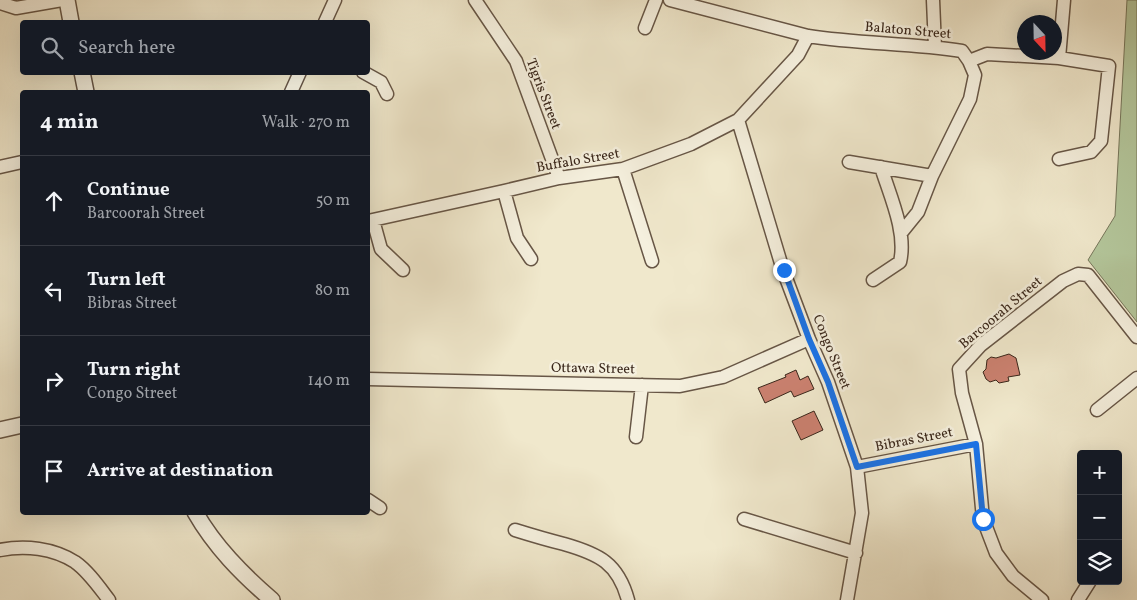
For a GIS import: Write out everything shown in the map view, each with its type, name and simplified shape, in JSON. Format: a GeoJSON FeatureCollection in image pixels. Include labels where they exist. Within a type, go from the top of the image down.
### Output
{"type":"FeatureCollection","features":[{"type":"Feature","properties":{"kind":"street"},"geometry":{"type":"LineString","coordinates":[[0,3],[16,8],[62,0]]}},
{"type":"Feature","properties":{"kind":"street"},"geometry":{"type":"LineString","coordinates":[[66,0],[71,20]]}},
{"type":"Feature","properties":{"kind":"street"},"geometry":{"type":"LineString","coordinates":[[325,20],[336,0]]}},
{"type":"Feature","properties":{"kind":"street","name":"Tigris Street"},"geometry":{"type":"LineString","coordinates":[[475,0],[516,61],[558,178]]}},
{"type":"Feature","properties":{"kind":"street"},"geometry":{"type":"LineString","coordinates":[[645,28],[656,0]]}},
{"type":"Feature","properties":{"kind":"street","name":"Balaton Street"},"geometry":{"type":"LineString","coordinates":[[670,0],[808,36],[831,40],[935,47],[962,52],[969,61]]}},
{"type":"Feature","properties":{"kind":"street"},"geometry":{"type":"LineString","coordinates":[[933,0],[935,47]]}},
{"type":"Feature","properties":{"kind":"street"},"geometry":{"type":"LineString","coordinates":[[1062,23],[1064,0]]}},
{"type":"Feature","properties":{"kind":"street","name":"Buffalo Street"},"geometry":{"type":"LineString","coordinates":[[370,221],[504,192],[558,178],[623,169],[691,144],[738,120],[798,55],[808,36]]}},
{"type":"Feature","properties":{"kind":"street"},"geometry":{"type":"LineString","coordinates":[[901,233],[918,212],[932,176],[970,99],[975,75],[969,61],[987,54],[1017,56]]}},
{"type":"Feature","properties":{"kind":"street"},"geometry":{"type":"LineString","coordinates":[[1059,159],[1091,152],[1097,148],[1101,140],[1109,66],[1062,58]]}},
{"type":"Feature","properties":{"kind":"street"},"geometry":{"type":"LineString","coordinates":[[83,75],[86,90]]}},
{"type":"Feature","properties":{"kind":"street"},"geometry":{"type":"LineString","coordinates":[[292,90],[299,75]]}},
{"type":"Feature","properties":{"kind":"street"},"geometry":{"type":"LineString","coordinates":[[368,75],[381,82],[387,94]]}},
{"type":"Feature","properties":{"kind":"street","name":"Congo Street"},"geometry":{"type":"LineString","coordinates":[[738,120],[784,270],[809,339],[828,382],[857,467],[862,513],[848,600]]}},
{"type":"Feature","properties":{"kind":"street"},"geometry":{"type":"LineString","coordinates":[[0,167],[20,162]]}},
{"type":"Feature","properties":{"kind":"street"},"geometry":{"type":"LineString","coordinates":[[849,162],[932,176]]}},
{"type":"Feature","properties":{"kind":"street"},"geometry":{"type":"LineString","coordinates":[[873,280],[900,262],[902,251],[901,233],[881,167]]}},
{"type":"Feature","properties":{"kind":"street"},"geometry":{"type":"LineString","coordinates":[[623,169],[652,261]]}},
{"type":"Feature","properties":{"kind":"street"},"geometry":{"type":"LineString","coordinates":[[504,192],[517,238],[531,259]]}},
{"type":"Feature","properties":{"kind":"street"},"geometry":{"type":"LineString","coordinates":[[370,221],[381,249],[403,270]]}},
{"type":"Feature","properties":{"kind":"street","name":"Barcoorah Street"},"geometry":{"type":"LineString","coordinates":[[1042,600],[1013,576],[996,553],[983,519],[976,444],[962,393],[959,369],[981,345],[1063,281],[1078,274],[1088,275],[1137,337]]}},
{"type":"Feature","properties":{"kind":"street","name":"Ottawa Street"},"geometry":{"type":"LineString","coordinates":[[370,379],[680,386],[723,377],[809,339]]}},
{"type":"Feature","properties":{"kind":"street"},"geometry":{"type":"LineString","coordinates":[[1097,410],[1137,378]]}},
{"type":"Feature","properties":{"kind":"street"},"geometry":{"type":"LineString","coordinates":[[636,437],[642,385]]}},
{"type":"Feature","properties":{"kind":"street"},"geometry":{"type":"LineString","coordinates":[[0,430],[20,425]]}},
{"type":"Feature","properties":{"kind":"street","name":"Bibras Street"},"geometry":{"type":"LineString","coordinates":[[857,467],[976,444]]}},
{"type":"Feature","properties":{"kind":"street"},"geometry":{"type":"LineString","coordinates":[[370,501],[380,508]]}},
{"type":"Feature","properties":{"kind":"street"},"geometry":{"type":"LineString","coordinates":[[197,515],[227,558],[272,600]]}},
{"type":"Feature","properties":{"kind":"street"},"geometry":{"type":"LineString","coordinates":[[744,519],[856,553]]}},
{"type":"Feature","properties":{"kind":"street"},"geometry":{"type":"LineString","coordinates":[[515,530],[588,551],[603,559],[616,571],[624,586],[628,600]]}},
{"type":"Feature","properties":{"kind":"street"},"geometry":{"type":"LineString","coordinates":[[0,550],[44,548],[75,562],[97,584],[109,600]]}},
{"type":"Feature","properties":{"kind":"street"},"geometry":{"type":"LineString","coordinates":[[1078,600],[1087,585]]}},
{"type":"Feature","properties":{"kind":"green space"},"geometry":{"type":"Polygon","coordinates":[[[1127,0],[1137,0],[1137,322],[1088,260],[1115,216],[1127,0]]]}},
{"type":"Feature","properties":{"kind":"building"},"geometry":{"type":"Polygon","coordinates":[[[1009,354],[1016,358],[1020,375],[1008,377],[1009,381],[999,383],[996,380],[990,382],[986,379],[983,372],[986,369],[987,360],[991,357],[996,358],[1009,354]]]}},
{"type":"Feature","properties":{"kind":"building"},"geometry":{"type":"Polygon","coordinates":[[[796,370],[800,380],[808,376],[814,389],[794,397],[791,391],[765,403],[758,388],[786,377],[785,375],[796,370]]]}},
{"type":"Feature","properties":{"kind":"building"},"geometry":{"type":"Polygon","coordinates":[[[814,411],[823,430],[801,440],[792,421],[814,411]]]}},
{"type":"Feature","properties":{"kind":"route"},"geometry":{"type":"LineString","coordinates":[[784,270],[809,339],[828,382],[857,467],[976,444],[983,519]]}}]}
